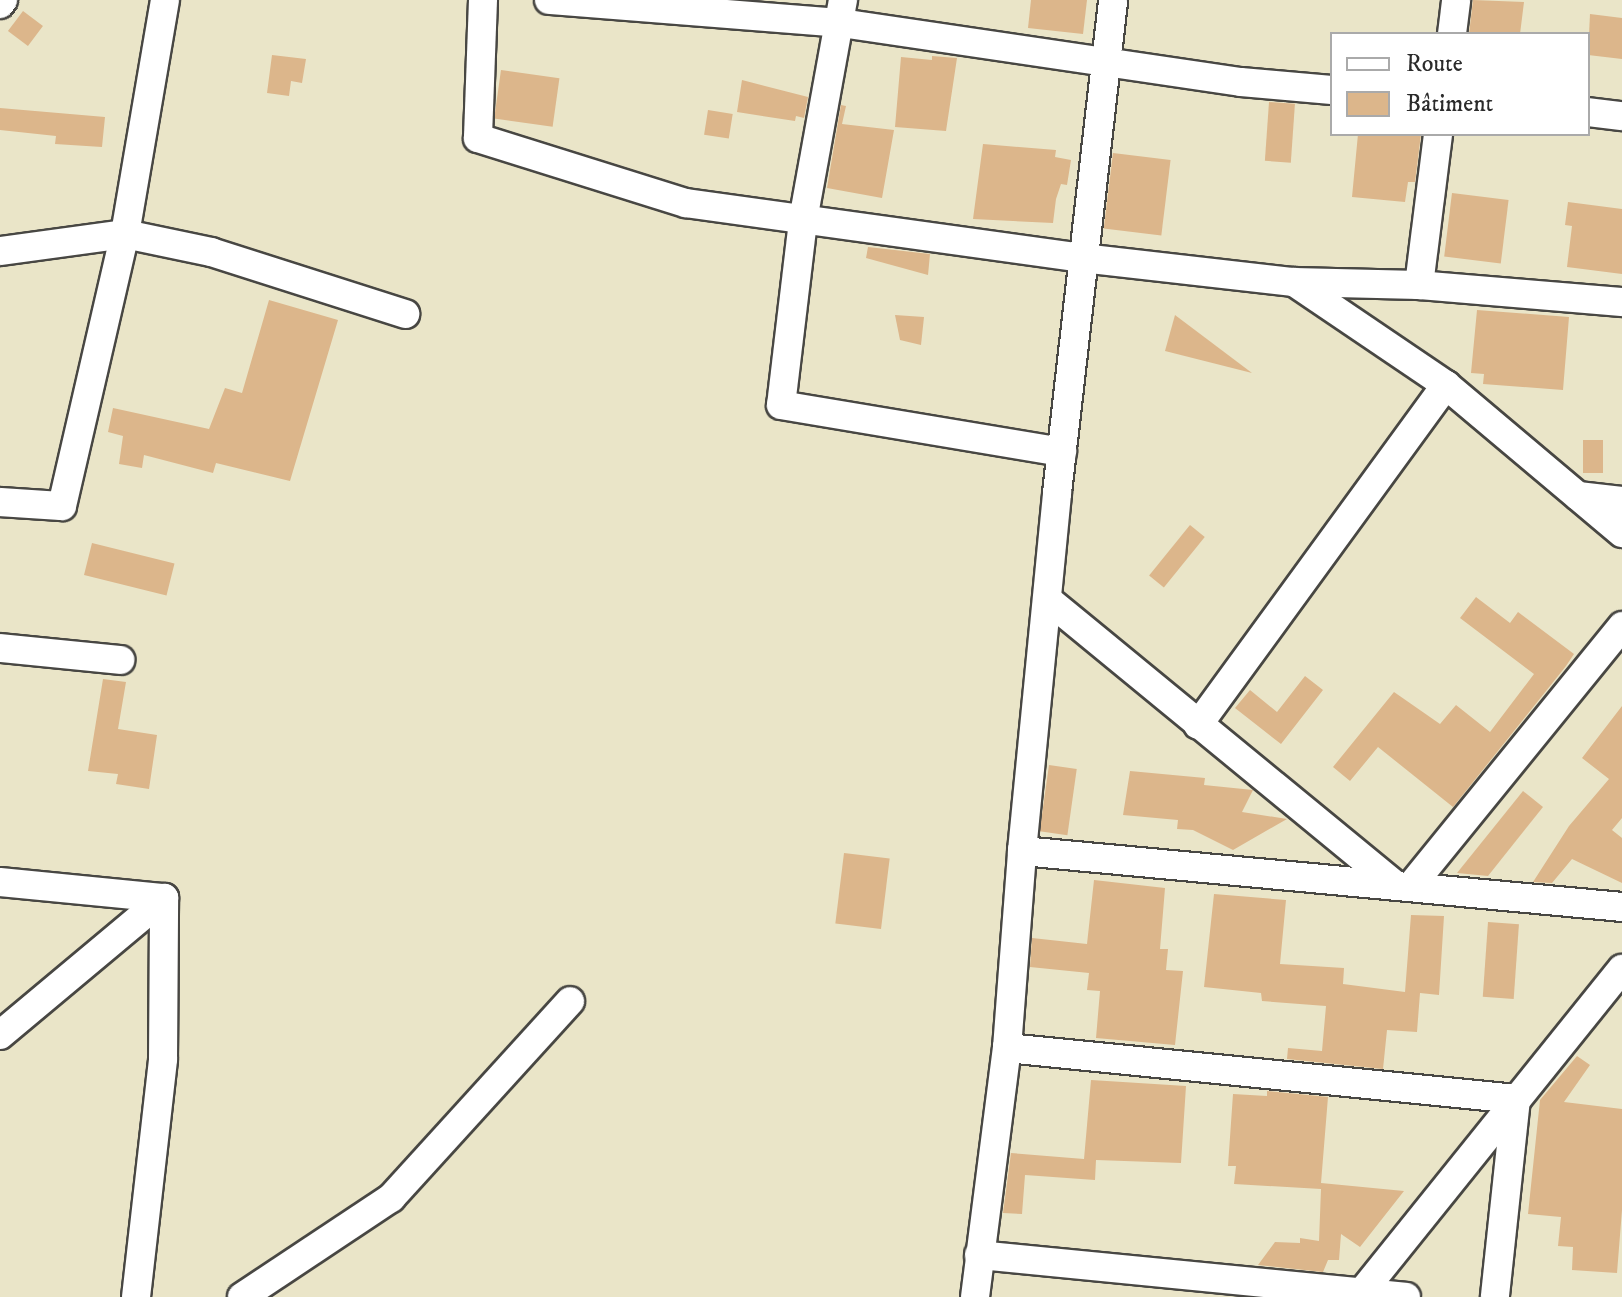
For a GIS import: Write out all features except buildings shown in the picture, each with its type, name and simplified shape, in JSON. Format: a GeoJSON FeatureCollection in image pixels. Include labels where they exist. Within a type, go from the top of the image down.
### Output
{"type":"FeatureCollection","features":[{"type":"Feature","properties":{"kind":"street"},"geometry":{"type":"LineString","coordinates":[[0,502],[62,506],[125,234],[165,0]]}},
{"type":"Feature","properties":{"kind":"street"},"geometry":{"type":"LineString","coordinates":[[483,0],[478,138],[686,203],[1082,258],[1294,282],[1419,285],[1622,302]]}},
{"type":"Feature","properties":{"kind":"street"},"geometry":{"type":"LineString","coordinates":[[549,0],[842,12],[1106,62],[1241,82],[1330,90]]}},
{"type":"Feature","properties":{"kind":"street"},"geometry":{"type":"LineString","coordinates":[[975,1297],[1007,1048],[1022,851],[1047,599],[1082,258],[1113,0]]}},
{"type":"Feature","properties":{"kind":"street"},"geometry":{"type":"LineString","coordinates":[[1452,32],[1456,0]]}},
{"type":"Feature","properties":{"kind":"street"},"geometry":{"type":"LineString","coordinates":[[842,12],[803,221],[781,405],[1062,452]]}},
{"type":"Feature","properties":{"kind":"street"},"geometry":{"type":"LineString","coordinates":[[1590,112],[1622,116]]}},
{"type":"Feature","properties":{"kind":"street"},"geometry":{"type":"LineString","coordinates":[[1419,285],[1438,136]]}},
{"type":"Feature","properties":{"kind":"street"},"geometry":{"type":"LineString","coordinates":[[0,251],[125,234],[211,252],[405,314]]}},
{"type":"Feature","properties":{"kind":"street"},"geometry":{"type":"LineString","coordinates":[[1294,282],[1446,385],[1622,533]]}},
{"type":"Feature","properties":{"kind":"street"},"geometry":{"type":"LineString","coordinates":[[1198,725],[1446,385]]}},
{"type":"Feature","properties":{"kind":"street"},"geometry":{"type":"LineString","coordinates":[[1578,496],[1622,501]]}},
{"type":"Feature","properties":{"kind":"street"},"geometry":{"type":"LineString","coordinates":[[1047,599],[1198,725],[1403,885]]}},
{"type":"Feature","properties":{"kind":"street"},"geometry":{"type":"LineString","coordinates":[[1403,885],[1622,626]]}},
{"type":"Feature","properties":{"kind":"street"},"geometry":{"type":"LineString","coordinates":[[0,648],[120,660]]}},
{"type":"Feature","properties":{"kind":"street"},"geometry":{"type":"LineString","coordinates":[[1022,851],[1622,907]]}},
{"type":"Feature","properties":{"kind":"street"},"geometry":{"type":"LineString","coordinates":[[0,882],[164,898]]}},
{"type":"Feature","properties":{"kind":"street"},"geometry":{"type":"LineString","coordinates":[[0,1035],[164,898]]}},
{"type":"Feature","properties":{"kind":"street"},"geometry":{"type":"LineString","coordinates":[[136,1297],[163,1059],[164,898]]}},
{"type":"Feature","properties":{"kind":"street"},"geometry":{"type":"LineString","coordinates":[[1359,1295],[1622,969]]}},
{"type":"Feature","properties":{"kind":"street"},"geometry":{"type":"LineString","coordinates":[[242,1297],[391,1198],[570,1001]]}},
{"type":"Feature","properties":{"kind":"street"},"geometry":{"type":"LineString","coordinates":[[1007,1048],[1516,1099]]}},
{"type":"Feature","properties":{"kind":"street"},"geometry":{"type":"LineString","coordinates":[[1495,1297],[1516,1099]]}},
{"type":"Feature","properties":{"kind":"street"},"geometry":{"type":"LineString","coordinates":[[979,1255],[1359,1295],[1406,1297]]}}]}
